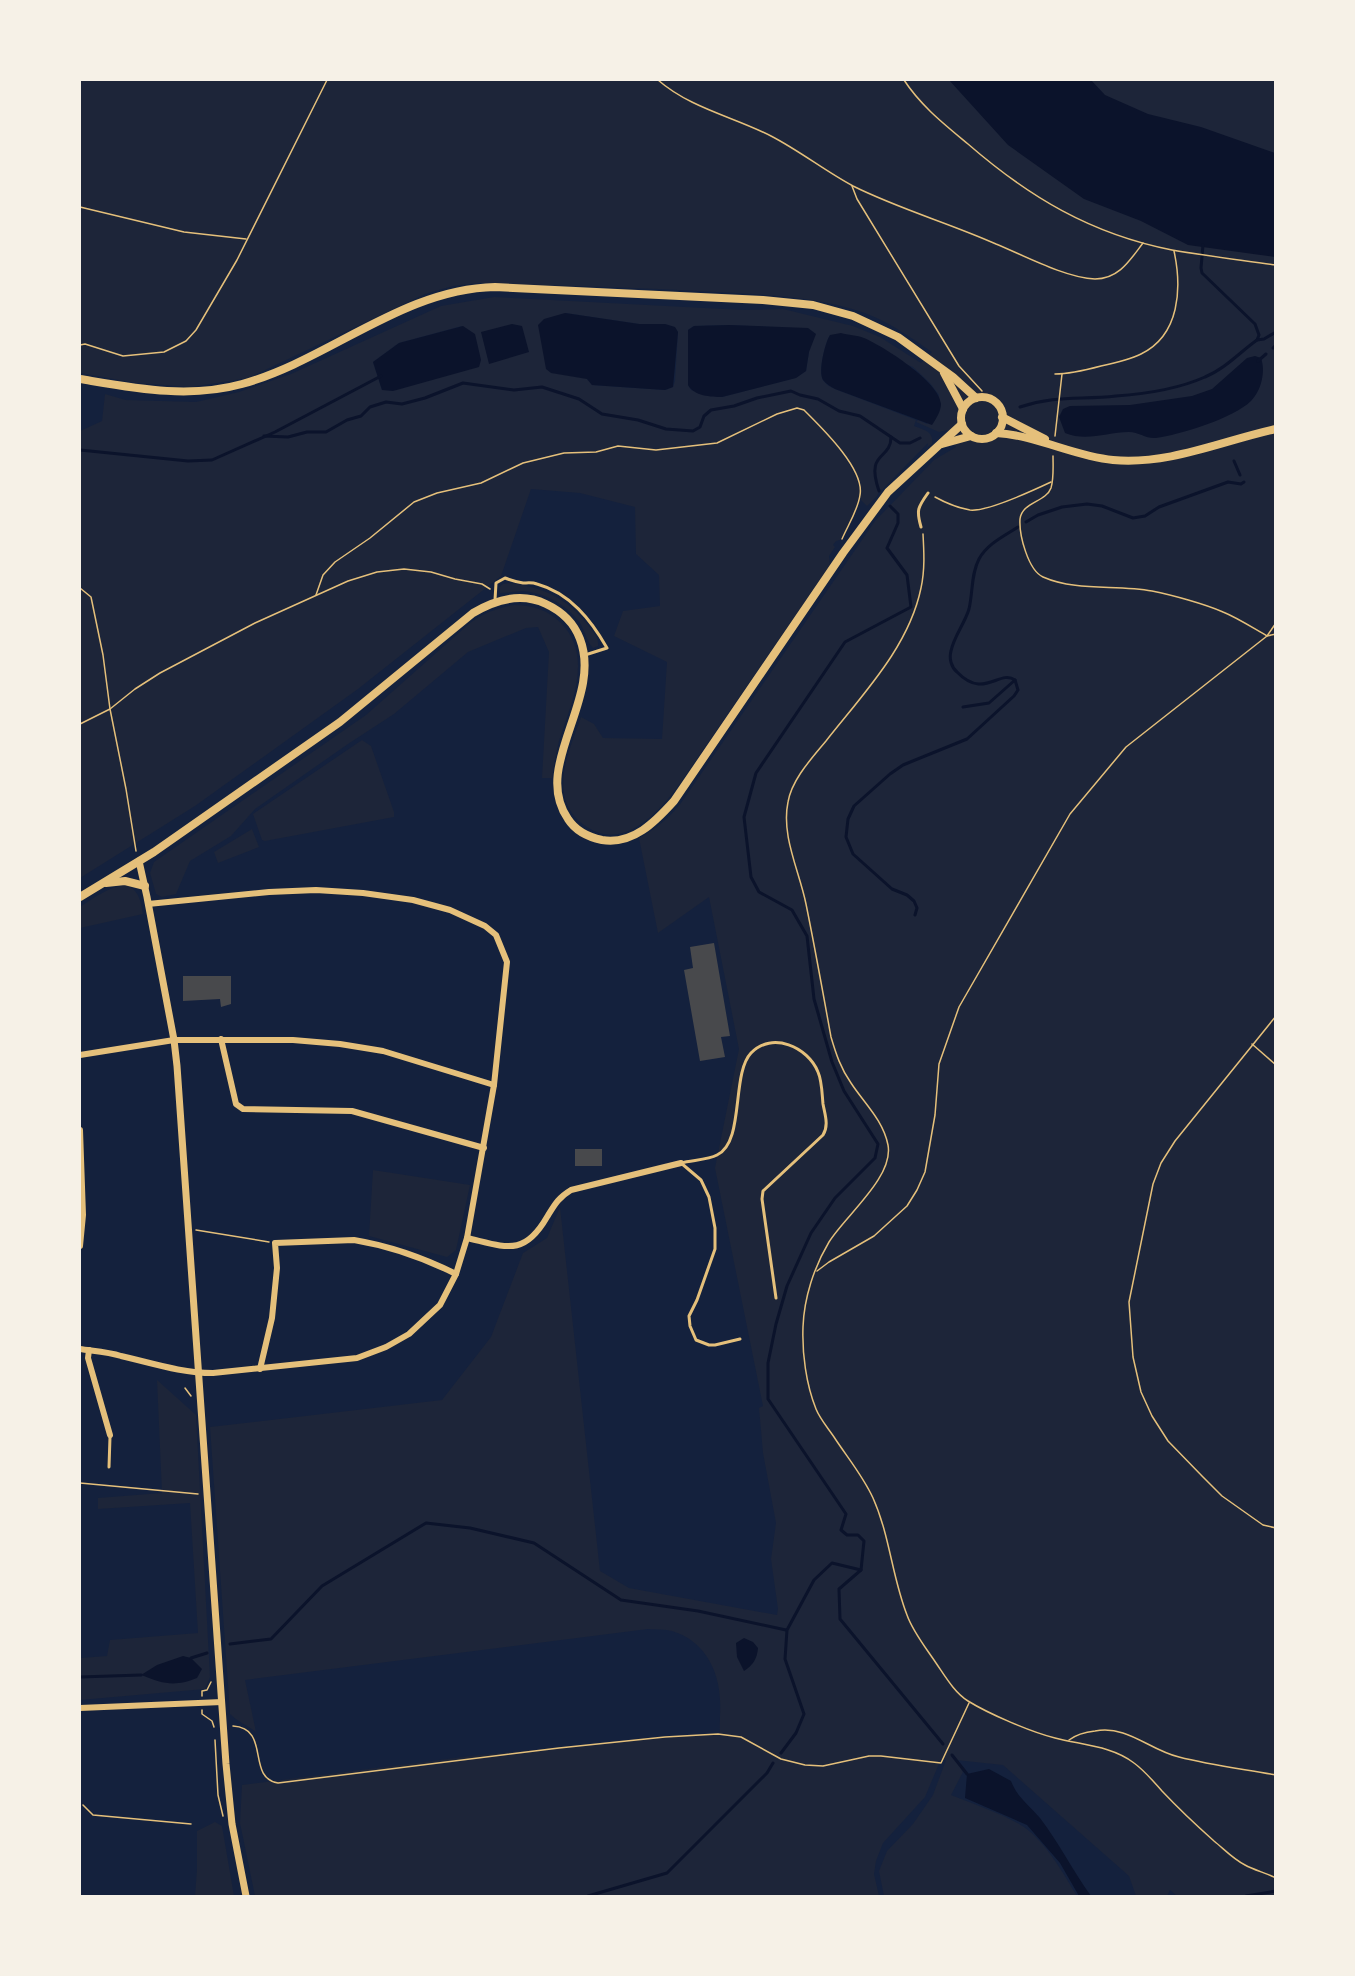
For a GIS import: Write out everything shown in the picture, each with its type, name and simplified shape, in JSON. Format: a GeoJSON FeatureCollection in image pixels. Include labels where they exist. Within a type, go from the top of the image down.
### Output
{"type":"FeatureCollection","features":[{"type":"Feature","properties":{"kind":"main road"},"geometry":{"type":"LineString","coordinates":[[80,380],[172,392],[206,391],[240,385],[273,374],[431,299],[463,290],[495,287],[763,300],[813,305],[853,316],[884,329],[925,355],[976,398]]}},
{"type":"Feature","properties":{"kind":"main road"},"geometry":{"type":"LineString","coordinates":[[944,372],[963,409]]}},
{"type":"Feature","properties":{"kind":"main road"},"geometry":{"type":"LineString","coordinates":[[971,436],[962,424],[963,409],[966,404],[976,398],[995,402],[1001,411],[1002,423],[996,433]]}},
{"type":"Feature","properties":{"kind":"main road"},"geometry":{"type":"LineString","coordinates":[[1002,417],[1066,448]]}},
{"type":"Feature","properties":{"kind":"main road"},"geometry":{"type":"LineString","coordinates":[[80,897],[139,861],[340,722],[472,613],[509,599],[526,598],[540,601],[557,610],[576,630],[585,655],[584,686],[560,762],[557,780],[562,810],[576,828],[596,838],[621,840],[629,838],[650,826],[674,801],[843,553],[888,492],[962,424]]}},
{"type":"Feature","properties":{"kind":"main road"},"geometry":{"type":"LineString","coordinates":[[942,444],[971,436],[985,438],[996,433],[1013,435],[1099,458],[1143,460],[1197,451],[1275,429]]}},
{"type":"Feature","properties":{"kind":"main road"},"geometry":{"type":"LineString","coordinates":[[102,883],[125,881],[145,886]]}},
{"type":"Feature","properties":{"kind":"street"},"geometry":{"type":"LineString","coordinates":[[139,861],[174,1040],[232,1824],[246,1896]]}},
{"type":"Feature","properties":{"kind":"street"},"geometry":{"type":"LineString","coordinates":[[80,1349],[120,1355],[154,1365],[199,1373],[357,1358],[386,1347],[409,1334],[440,1305],[456,1274],[467,1238],[494,1085],[507,962],[496,935],[469,917],[413,900],[363,893],[316,890],[269,892],[148,904]]}},
{"type":"Feature","properties":{"kind":"street"},"geometry":{"type":"LineString","coordinates":[[221,1039],[236,1104],[243,1109],[352,1111],[484,1148]]}},
{"type":"Feature","properties":{"kind":"street"},"geometry":{"type":"LineString","coordinates":[[80,1055],[174,1040],[293,1040],[383,1051],[494,1085]]}},
{"type":"Feature","properties":{"kind":"street"},"geometry":{"type":"LineString","coordinates":[[80,1130],[83,1215],[80,1246]]}},
{"type":"Feature","properties":{"kind":"street"},"geometry":{"type":"LineString","coordinates":[[467,1238],[501,1246],[516,1246],[528,1242],[539,1231],[559,1197],[571,1190],[681,1163]]}},
{"type":"Feature","properties":{"kind":"street"},"geometry":{"type":"LineString","coordinates":[[260,1369],[273,1318],[275,1243],[354,1240],[427,1260],[456,1274]]}},
{"type":"Feature","properties":{"kind":"street"},"geometry":{"type":"LineString","coordinates":[[89,1350],[88,1358],[110,1435]]}},
{"type":"Feature","properties":{"kind":"street"},"geometry":{"type":"LineString","coordinates":[[80,1708],[222,1702]]}},
{"type":"Feature","properties":{"kind":"lane"},"geometry":{"type":"LineString","coordinates":[[921,527],[917,513],[927,493]]}},
{"type":"Feature","properties":{"kind":"lane"},"geometry":{"type":"LineString","coordinates":[[495,603],[496,583],[505,578],[522,583],[536,583],[565,597],[575,604],[607,648],[585,655]]}},
{"type":"Feature","properties":{"kind":"lane"},"geometry":{"type":"LineString","coordinates":[[681,1163],[718,1155],[728,1146],[739,1101],[741,1074],[750,1053],[768,1042],[785,1043],[802,1050],[809,1057],[819,1072],[826,1129],[823,1135],[763,1191],[762,1199],[776,1298]]}},
{"type":"Feature","properties":{"kind":"lane"},"geometry":{"type":"LineString","coordinates":[[681,1163],[701,1180],[709,1197],[715,1228],[715,1249],[689,1316],[690,1326],[696,1340],[709,1345],[740,1339]]}},
{"type":"Feature","properties":{"kind":"lane"},"geometry":{"type":"LineString","coordinates":[[109,1467],[110,1435]]}},
{"type":"Feature","properties":{"kind":"path"},"geometry":{"type":"LineString","coordinates":[[80,345],[85,344],[123,356],[164,352],[186,341],[196,330],[223,287],[327,80]]}},
{"type":"Feature","properties":{"kind":"path"},"geometry":{"type":"LineString","coordinates":[[658,80],[667,88],[691,101],[770,135],[851,185],[1055,269],[1094,279],[1109,277],[1121,271],[1143,243]]}},
{"type":"Feature","properties":{"kind":"path"},"geometry":{"type":"LineString","coordinates":[[904,80],[930,113],[994,167],[1026,191],[1076,219],[1143,243],[1173,250],[1275,265]]}},
{"type":"Feature","properties":{"kind":"path"},"geometry":{"type":"LineString","coordinates":[[851,185],[857,199],[959,366],[983,392]]}},
{"type":"Feature","properties":{"kind":"path"},"geometry":{"type":"LineString","coordinates":[[80,207],[184,232],[248,240]]}},
{"type":"Feature","properties":{"kind":"path"},"geometry":{"type":"LineString","coordinates":[[1055,374],[1131,358],[1143,354],[1156,344],[1174,318],[1177,303],[1178,270],[1173,250]]}},
{"type":"Feature","properties":{"kind":"path"},"geometry":{"type":"LineString","coordinates":[[1054,441],[1062,374]]}},
{"type":"Feature","properties":{"kind":"path"},"geometry":{"type":"LineString","coordinates":[[316,595],[323,575],[335,562],[370,538],[414,502],[437,493],[481,483],[523,463],[564,453],[596,452],[618,446],[656,450],[717,443],[777,414],[797,408],[804,410],[834,441],[843,452],[860,484],[861,493],[858,502],[840,542],[843,553]]}},
{"type":"Feature","properties":{"kind":"path"},"geometry":{"type":"LineString","coordinates":[[1054,452],[1051,488],[1047,494],[1028,507],[1020,521],[1026,555],[1037,572],[1042,576],[1073,584],[1151,591],[1222,612],[1267,636],[1275,634]]}},
{"type":"Feature","properties":{"kind":"path"},"geometry":{"type":"LineString","coordinates":[[927,493],[944,502],[973,510],[986,508],[1052,482]]}},
{"type":"Feature","properties":{"kind":"path"},"geometry":{"type":"LineString","coordinates":[[921,527],[924,550],[922,579],[918,600],[907,629],[896,649],[865,692],[806,767],[788,800],[788,834],[806,901],[831,1037],[837,1058],[850,1082],[873,1112],[885,1134],[889,1148],[888,1160],[882,1174],[843,1221],[829,1242],[809,1288],[803,1326],[805,1363],[817,1410],[872,1495],[885,1527],[895,1576],[908,1619],[951,1684],[970,1702],[1021,1726],[1055,1738],[1096,1746],[1120,1754],[1133,1762],[1231,1856],[1244,1865],[1275,1878]]}},
{"type":"Feature","properties":{"kind":"path"},"geometry":{"type":"LineString","coordinates":[[80,724],[110,709],[160,673],[255,623],[348,581],[377,572],[404,569],[431,572],[482,584],[494,591]]}},
{"type":"Feature","properties":{"kind":"path"},"geometry":{"type":"LineString","coordinates":[[80,588],[91,597],[139,861]]}},
{"type":"Feature","properties":{"kind":"path"},"geometry":{"type":"LineString","coordinates":[[815,1272],[874,1236],[907,1206],[917,1190],[925,1172],[935,1115],[939,1064],[959,1007],[1070,814],[1126,747],[1267,636],[1275,623]]}},
{"type":"Feature","properties":{"kind":"path"},"geometry":{"type":"LineString","coordinates":[[1275,1016],[1175,1141],[1161,1163],[1153,1184],[1129,1302],[1133,1357],[1141,1392],[1162,1433],[1222,1496],[1263,1525],[1275,1528]]}},
{"type":"Feature","properties":{"kind":"path"},"geometry":{"type":"LineString","coordinates":[[1252,1044],[1275,1065]]}},
{"type":"Feature","properties":{"kind":"path"},"geometry":{"type":"LineString","coordinates":[[195,1229],[275,1243]]}},
{"type":"Feature","properties":{"kind":"path"},"geometry":{"type":"LineString","coordinates":[[80,1484],[207,1495]]}},
{"type":"Feature","properties":{"kind":"path"},"geometry":{"type":"LineString","coordinates":[[230,1726],[240,1727],[253,1736],[264,1775],[271,1782],[278,1783],[559,1748],[718,1734],[741,1737],[781,1759],[805,1765],[823,1766],[869,1756],[941,1763],[970,1702]]}},
{"type":"Feature","properties":{"kind":"path"},"geometry":{"type":"LineString","coordinates":[[202,1703],[202,1714],[212,1721],[215,1729]]}},
{"type":"Feature","properties":{"kind":"path"},"geometry":{"type":"LineString","coordinates":[[1069,1741],[1084,1733],[1101,1730],[1120,1731],[1176,1757],[1275,1775]]}},
{"type":"Feature","properties":{"kind":"path"},"geometry":{"type":"LineString","coordinates":[[83,1805],[93,1815],[191,1824]]}},
{"type":"Feature","properties":{"kind":"shaded area"},"geometry":{"type":"Polygon","coordinates":[[[80,80],[1275,80],[1275,1896],[1177,1896],[1170,1890],[1167,1896],[1136,1896],[1129,1876],[1003,1765],[956,1760],[963,1772],[951,1795],[1003,1816],[1028,1830],[1045,1847],[1077,1896],[884,1896],[879,1871],[887,1851],[913,1824],[933,1795],[946,1760],[941,1759],[925,1797],[883,1843],[874,1874],[879,1896],[255,1896],[240,1823],[242,1785],[479,1755],[720,1733],[719,1689],[713,1667],[707,1657],[701,1649],[683,1635],[669,1630],[648,1629],[245,1680],[256,1732],[230,1714],[210,1427],[442,1400],[491,1337],[523,1253],[547,1238],[560,1207],[600,1571],[629,1588],[777,1615],[771,1559],[776,1523],[763,1453],[759,1408],[763,1406],[715,1168],[739,1049],[709,897],[658,933],[639,838],[663,822],[681,803],[875,521],[934,460],[956,447],[947,430],[939,432],[916,422],[918,420],[927,424],[939,395],[913,367],[830,335],[824,350],[823,380],[835,389],[916,420],[914,426],[930,434],[932,444],[927,447],[928,443],[882,490],[880,489],[877,496],[867,506],[860,499],[861,484],[844,452],[834,441],[854,473],[860,492],[849,523],[840,540],[833,545],[835,547],[829,556],[830,565],[673,793],[652,815],[628,831],[615,834],[601,833],[579,821],[565,799],[564,774],[568,754],[581,717],[594,724],[603,738],[662,739],[667,662],[614,636],[623,611],[660,606],[659,575],[636,554],[635,507],[580,493],[531,489],[501,576],[358,689],[195,806],[80,878],[80,431],[102,421],[105,394],[126,400],[196,402],[239,392],[291,374],[441,306],[494,297],[743,310],[783,309],[853,326],[880,337],[921,363],[932,352],[899,330],[865,313],[810,300],[773,295],[686,290],[479,283],[453,286],[425,294],[248,378],[191,387],[136,383],[80,373],[80,80]],[[565,313],[587,379],[592,385],[665,390],[673,387],[678,332],[675,328],[665,324],[639,324],[565,313]],[[462,326],[399,343],[373,362],[382,390],[462,326]],[[694,326],[688,330],[688,385],[691,390],[722,397],[795,378],[806,371],[809,352],[771,327],[694,326]]]}},
{"type":"Feature","properties":{"kind":"shaded area"},"geometry":{"type":"Polygon","coordinates":[[[949,80],[1091,80],[1105,95],[1148,114],[1201,127],[1275,153],[1275,257],[1188,245],[1141,221],[1084,199],[1008,145],[949,80]]]}},
{"type":"Feature","properties":{"kind":"shaded area"},"geometry":{"type":"Polygon","coordinates":[[[565,313],[675,327],[678,332],[673,387],[665,390],[592,385],[587,379],[551,373],[546,369],[538,325],[544,319],[565,313]]]}},
{"type":"Feature","properties":{"kind":"shaded area"},"geometry":{"type":"Polygon","coordinates":[[[512,324],[522,326],[529,352],[489,364],[481,332],[512,324]]]}},
{"type":"Feature","properties":{"kind":"shaded area"},"geometry":{"type":"Polygon","coordinates":[[[463,326],[475,334],[481,360],[479,367],[393,391],[382,390],[373,362],[399,343],[463,326]]]}},
{"type":"Feature","properties":{"kind":"shaded area"},"geometry":{"type":"Polygon","coordinates":[[[694,326],[808,328],[816,334],[809,352],[806,371],[796,378],[722,397],[694,392],[688,385],[688,330],[694,326]]]}},
{"type":"Feature","properties":{"kind":"shaded area"},"geometry":{"type":"Polygon","coordinates":[[[841,333],[873,342],[909,366],[931,386],[941,404],[932,425],[835,389],[823,380],[821,370],[826,344],[830,335],[841,333]]]}},
{"type":"Feature","properties":{"kind":"shaded area"},"geometry":{"type":"Polygon","coordinates":[[[1255,356],[1261,358],[1263,375],[1251,401],[1232,414],[1192,429],[1156,438],[1129,432],[1081,437],[1065,433],[1059,417],[1063,409],[1070,406],[1130,405],[1192,396],[1212,389],[1247,358],[1255,356]]]}},
{"type":"Feature","properties":{"kind":"shaded area"},"geometry":{"type":"Polygon","coordinates":[[[509,583],[533,587],[563,601],[588,625],[597,637],[598,646],[593,648],[580,623],[555,601],[532,592],[500,593],[499,587],[509,583]]]}},
{"type":"Feature","properties":{"kind":"shaded area"},"geometry":{"type":"Polygon","coordinates":[[[514,605],[539,609],[556,618],[571,636],[576,651],[577,681],[559,741],[552,778],[542,778],[549,652],[538,627],[526,628],[468,652],[394,714],[255,809],[231,836],[190,861],[176,894],[162,897],[156,894],[150,873],[154,862],[366,715],[470,623],[491,611],[514,605]]]}},
{"type":"Feature","properties":{"kind":"shaded area"},"geometry":{"type":"Polygon","coordinates":[[[362,740],[371,746],[394,817],[262,840],[253,814],[362,740]]]}},
{"type":"Feature","properties":{"kind":"shaded area"},"geometry":{"type":"Polygon","coordinates":[[[252,829],[259,847],[218,863],[214,852],[252,829]]]}},
{"type":"Feature","properties":{"kind":"shaded area"},"geometry":{"type":"Polygon","coordinates":[[[125,885],[136,893],[143,914],[80,928],[80,907],[107,890],[125,885]]]}},
{"type":"Feature","properties":{"kind":"shaded area"},"geometry":{"type":"Polygon","coordinates":[[[373,1170],[470,1185],[456,1250],[447,1257],[369,1236],[373,1170]]]}},
{"type":"Feature","properties":{"kind":"shaded area"},"geometry":{"type":"Polygon","coordinates":[[[157,1380],[196,1415],[210,1677],[205,1689],[80,1700],[80,1658],[107,1656],[110,1640],[198,1633],[190,1503],[98,1509],[98,1498],[162,1493],[157,1380]]]}},
{"type":"Feature","properties":{"kind":"shaded area"},"geometry":{"type":"Polygon","coordinates":[[[744,1638],[753,1642],[758,1648],[754,1661],[744,1671],[737,1657],[736,1643],[744,1638]]]}},
{"type":"Feature","properties":{"kind":"shaded area"},"geometry":{"type":"Polygon","coordinates":[[[183,1656],[191,1658],[202,1669],[197,1678],[182,1683],[169,1683],[141,1675],[157,1665],[183,1656]]]}},
{"type":"Feature","properties":{"kind":"shaded area"},"geometry":{"type":"Polygon","coordinates":[[[989,1769],[1011,1781],[1020,1796],[1047,1828],[1091,1896],[1079,1896],[1060,1863],[1027,1825],[965,1798],[967,1774],[989,1769]]]}},
{"type":"Feature","properties":{"kind":"shaded area"},"geometry":{"type":"Polygon","coordinates":[[[215,1822],[222,1826],[234,1896],[195,1896],[197,1831],[215,1822]]]}},
{"type":"Feature","properties":{"kind":"building"},"geometry":{"type":"Polygon","coordinates":[[[714,943],[730,1036],[721,1037],[725,1057],[700,1061],[684,970],[693,968],[690,947],[714,943]]]}},
{"type":"Feature","properties":{"kind":"building"},"geometry":{"type":"Polygon","coordinates":[[[183,976],[231,976],[231,1004],[221,1007],[220,999],[183,1001],[183,976]]]}},
{"type":"Feature","properties":{"kind":"building"},"geometry":{"type":"Polygon","coordinates":[[[575,1149],[602,1149],[602,1166],[575,1166],[575,1149]]]}},
{"type":"Feature","properties":{"kind":"waterway"},"geometry":{"type":"LineString","coordinates":[[1203,245],[1202,273],[1255,324],[1259,335],[1257,340]]}},
{"type":"Feature","properties":{"kind":"waterway"},"geometry":{"type":"LineString","coordinates":[[1020,407],[1057,399],[1138,394],[1184,385],[1212,374],[1257,340],[1276,332]]}},
{"type":"Feature","properties":{"kind":"waterway"},"geometry":{"type":"LineString","coordinates":[[1273,348],[1276,345]]}},
{"type":"Feature","properties":{"kind":"waterway"},"geometry":{"type":"LineString","coordinates":[[1258,361],[1266,354]]}},
{"type":"Feature","properties":{"kind":"waterway"},"geometry":{"type":"LineString","coordinates":[[80,450],[188,461],[212,460],[275,432],[381,376]]}},
{"type":"Feature","properties":{"kind":"waterway"},"geometry":{"type":"LineString","coordinates":[[264,436],[288,437],[307,432],[326,432],[347,420],[361,416],[370,407],[386,402],[402,404],[425,398],[463,383],[514,390],[542,387],[579,399],[602,414],[638,420],[666,429],[693,431],[700,427],[704,416],[711,410],[791,391],[818,399],[839,411],[860,416],[900,443],[910,443],[920,438]]}},
{"type":"Feature","properties":{"kind":"waterway"},"geometry":{"type":"LineString","coordinates":[[879,491],[875,469],[877,462],[890,445],[891,437]]}},
{"type":"Feature","properties":{"kind":"waterway"},"geometry":{"type":"LineString","coordinates":[[1234,461],[1240,475]]}},
{"type":"Feature","properties":{"kind":"waterway"},"geometry":{"type":"LineString","coordinates":[[1026,522],[1038,515],[1062,507],[1087,504],[1102,506],[1133,518],[1145,516],[1159,507],[1228,482],[1241,484],[1244,482]]}},
{"type":"Feature","properties":{"kind":"waterway"},"geometry":{"type":"LineString","coordinates":[[781,1753],[796,1733],[804,1714],[785,1659],[787,1630],[814,1580],[832,1563],[861,1570],[864,1541],[858,1535],[847,1535],[841,1530],[846,1514],[768,1399],[768,1363],[787,1286],[811,1233],[835,1198],[875,1158],[878,1144],[844,1091],[832,1062],[814,999],[807,936],[792,910],[759,892],[751,877],[744,817],[756,773],[845,642],[911,607],[907,575],[887,548],[898,523],[898,514],[890,506]]}},
{"type":"Feature","properties":{"kind":"waterway"},"geometry":{"type":"LineString","coordinates":[[915,915],[917,908],[914,901],[907,895],[892,889],[853,854],[846,837],[848,819],[854,806],[890,774],[903,765],[967,739],[1018,690],[1015,680],[1009,678],[975,684],[953,668],[950,657],[969,609],[973,577],[979,559],[991,545],[1018,527]]}},
{"type":"Feature","properties":{"kind":"waterway"},"geometry":{"type":"LineString","coordinates":[[963,707],[989,703],[1015,680]]}},
{"type":"Feature","properties":{"kind":"waterway"},"geometry":{"type":"LineString","coordinates":[[230,1644],[271,1639],[322,1586],[426,1523],[470,1528],[534,1543],[621,1600],[698,1611],[786,1630]]}},
{"type":"Feature","properties":{"kind":"waterway"},"geometry":{"type":"LineString","coordinates":[[861,1570],[839,1589],[840,1619],[943,1744]]}},
{"type":"Feature","properties":{"kind":"waterway"},"geometry":{"type":"LineString","coordinates":[[191,1658],[207,1653]]}},
{"type":"Feature","properties":{"kind":"waterway"},"geometry":{"type":"LineString","coordinates":[[80,1677],[141,1675]]}},
{"type":"Feature","properties":{"kind":"waterway"},"geometry":{"type":"LineString","coordinates":[[952,1755],[967,1774]]}},
{"type":"Feature","properties":{"kind":"waterway"},"geometry":{"type":"LineString","coordinates":[[588,1896],[667,1873],[767,1773],[773,1763]]}},
{"type":"Feature","properties":{"kind":"waterway"},"geometry":{"type":"LineString","coordinates":[[1246,1896],[1276,1891]]}}]}
